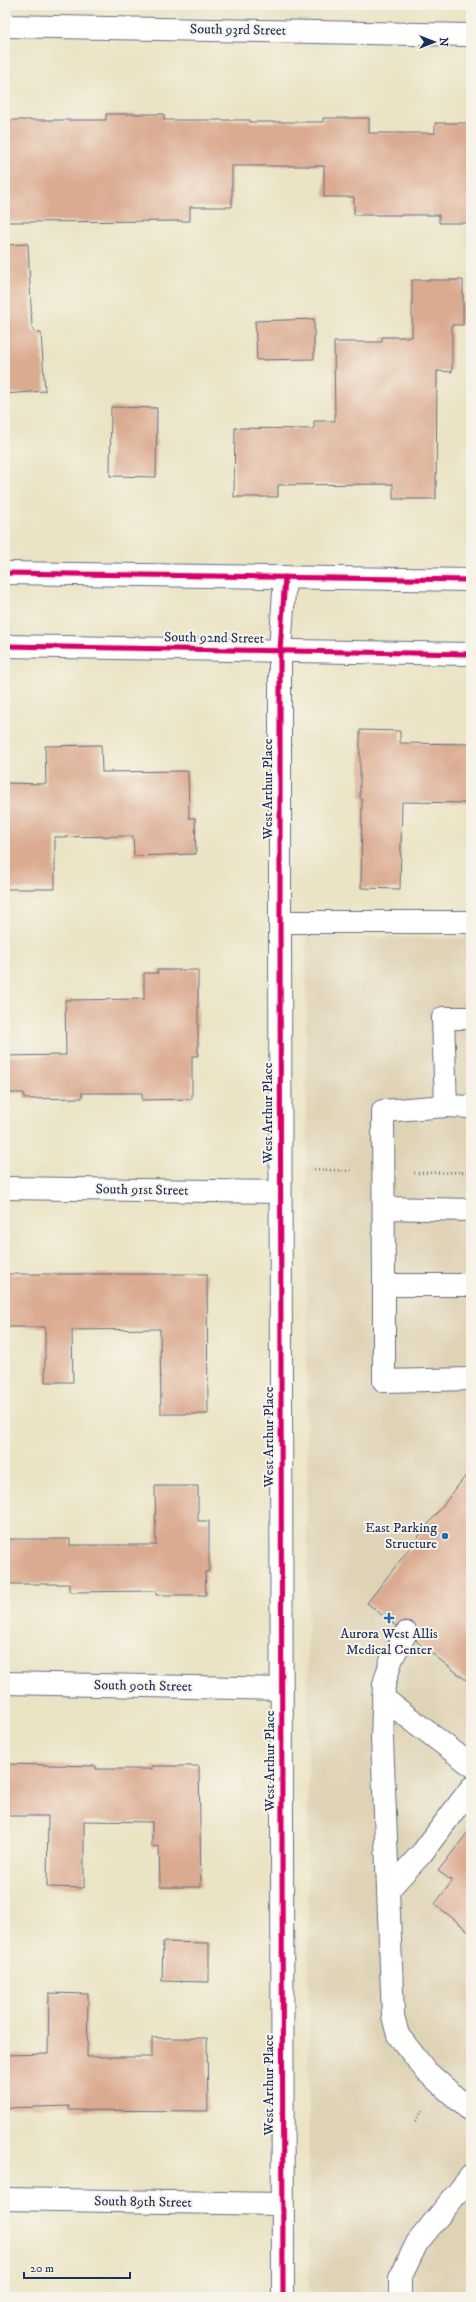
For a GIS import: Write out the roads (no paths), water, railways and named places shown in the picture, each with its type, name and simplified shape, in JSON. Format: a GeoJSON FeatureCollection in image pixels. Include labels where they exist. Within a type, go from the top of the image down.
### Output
{"type":"FeatureCollection","features":[{"type":"Feature","properties":{"kind":"street","name":"South 93rd Street"},"geometry":{"type":"LineString","coordinates":[[5,26],[471,35]]}},
{"type":"Feature","properties":{"kind":"street"},"geometry":{"type":"LineString","coordinates":[[5,573],[471,580]]}},
{"type":"Feature","properties":{"kind":"street","name":"West Arthur Place"},"geometry":{"type":"LineString","coordinates":[[283,2297],[281,2204],[282,1688],[280,652],[286,578]]}},
{"type":"Feature","properties":{"kind":"street","name":"South 92nd Street"},"geometry":{"type":"LineString","coordinates":[[5,646],[280,652],[471,654]]}},
{"type":"Feature","properties":{"kind":"street"},"geometry":{"type":"LineString","coordinates":[[280,922],[471,922]]}},
{"type":"Feature","properties":{"kind":"street"},"geometry":{"type":"LineString","coordinates":[[446,1106],[443,1018],[471,1018]]}},
{"type":"Feature","properties":{"kind":"street"},"geometry":{"type":"LineString","coordinates":[[471,1106],[446,1106],[383,1111],[384,1381],[471,1379]]}},
{"type":"Feature","properties":{"kind":"street","name":"South 91st Street"},"geometry":{"type":"LineString","coordinates":[[5,1188],[280,1192]]}},
{"type":"Feature","properties":{"kind":"street"},"geometry":{"type":"LineString","coordinates":[[384,1208],[471,1210]]}},
{"type":"Feature","properties":{"kind":"street"},"geometry":{"type":"LineString","coordinates":[[384,1285],[471,1286]]}},
{"type":"Feature","properties":{"kind":"street"},"geometry":{"type":"LineString","coordinates":[[406,1633],[392,1658],[384,1684],[383,1698],[382,1738],[393,2016],[398,2034],[426,2071],[471,2111]]}},
{"type":"Feature","properties":{"kind":"street","name":"South 90th Street"},"geometry":{"type":"LineString","coordinates":[[5,1683],[282,1688]]}},
{"type":"Feature","properties":{"kind":"street"},"geometry":{"type":"LineString","coordinates":[[383,1698],[471,1765]]}},
{"type":"Feature","properties":{"kind":"street"},"geometry":{"type":"LineString","coordinates":[[388,1890],[422,1853],[471,1788]]}},
{"type":"Feature","properties":{"kind":"street"},"geometry":{"type":"LineString","coordinates":[[400,2297],[400,2278],[417,2243],[471,2176]]}},
{"type":"Feature","properties":{"kind":"street","name":"South 89th Street"},"geometry":{"type":"LineString","coordinates":[[5,2199],[281,2204]]}},
{"type":"Feature","properties":{"kind":"place","name":"East Parking Structure"},"geometry":{"type":"Point","coordinates":[445,1536]}},
{"type":"Feature","properties":{"kind":"place","name":"Aurora West Allis Medical Center"},"geometry":{"type":"Point","coordinates":[389,1618]}}]}
